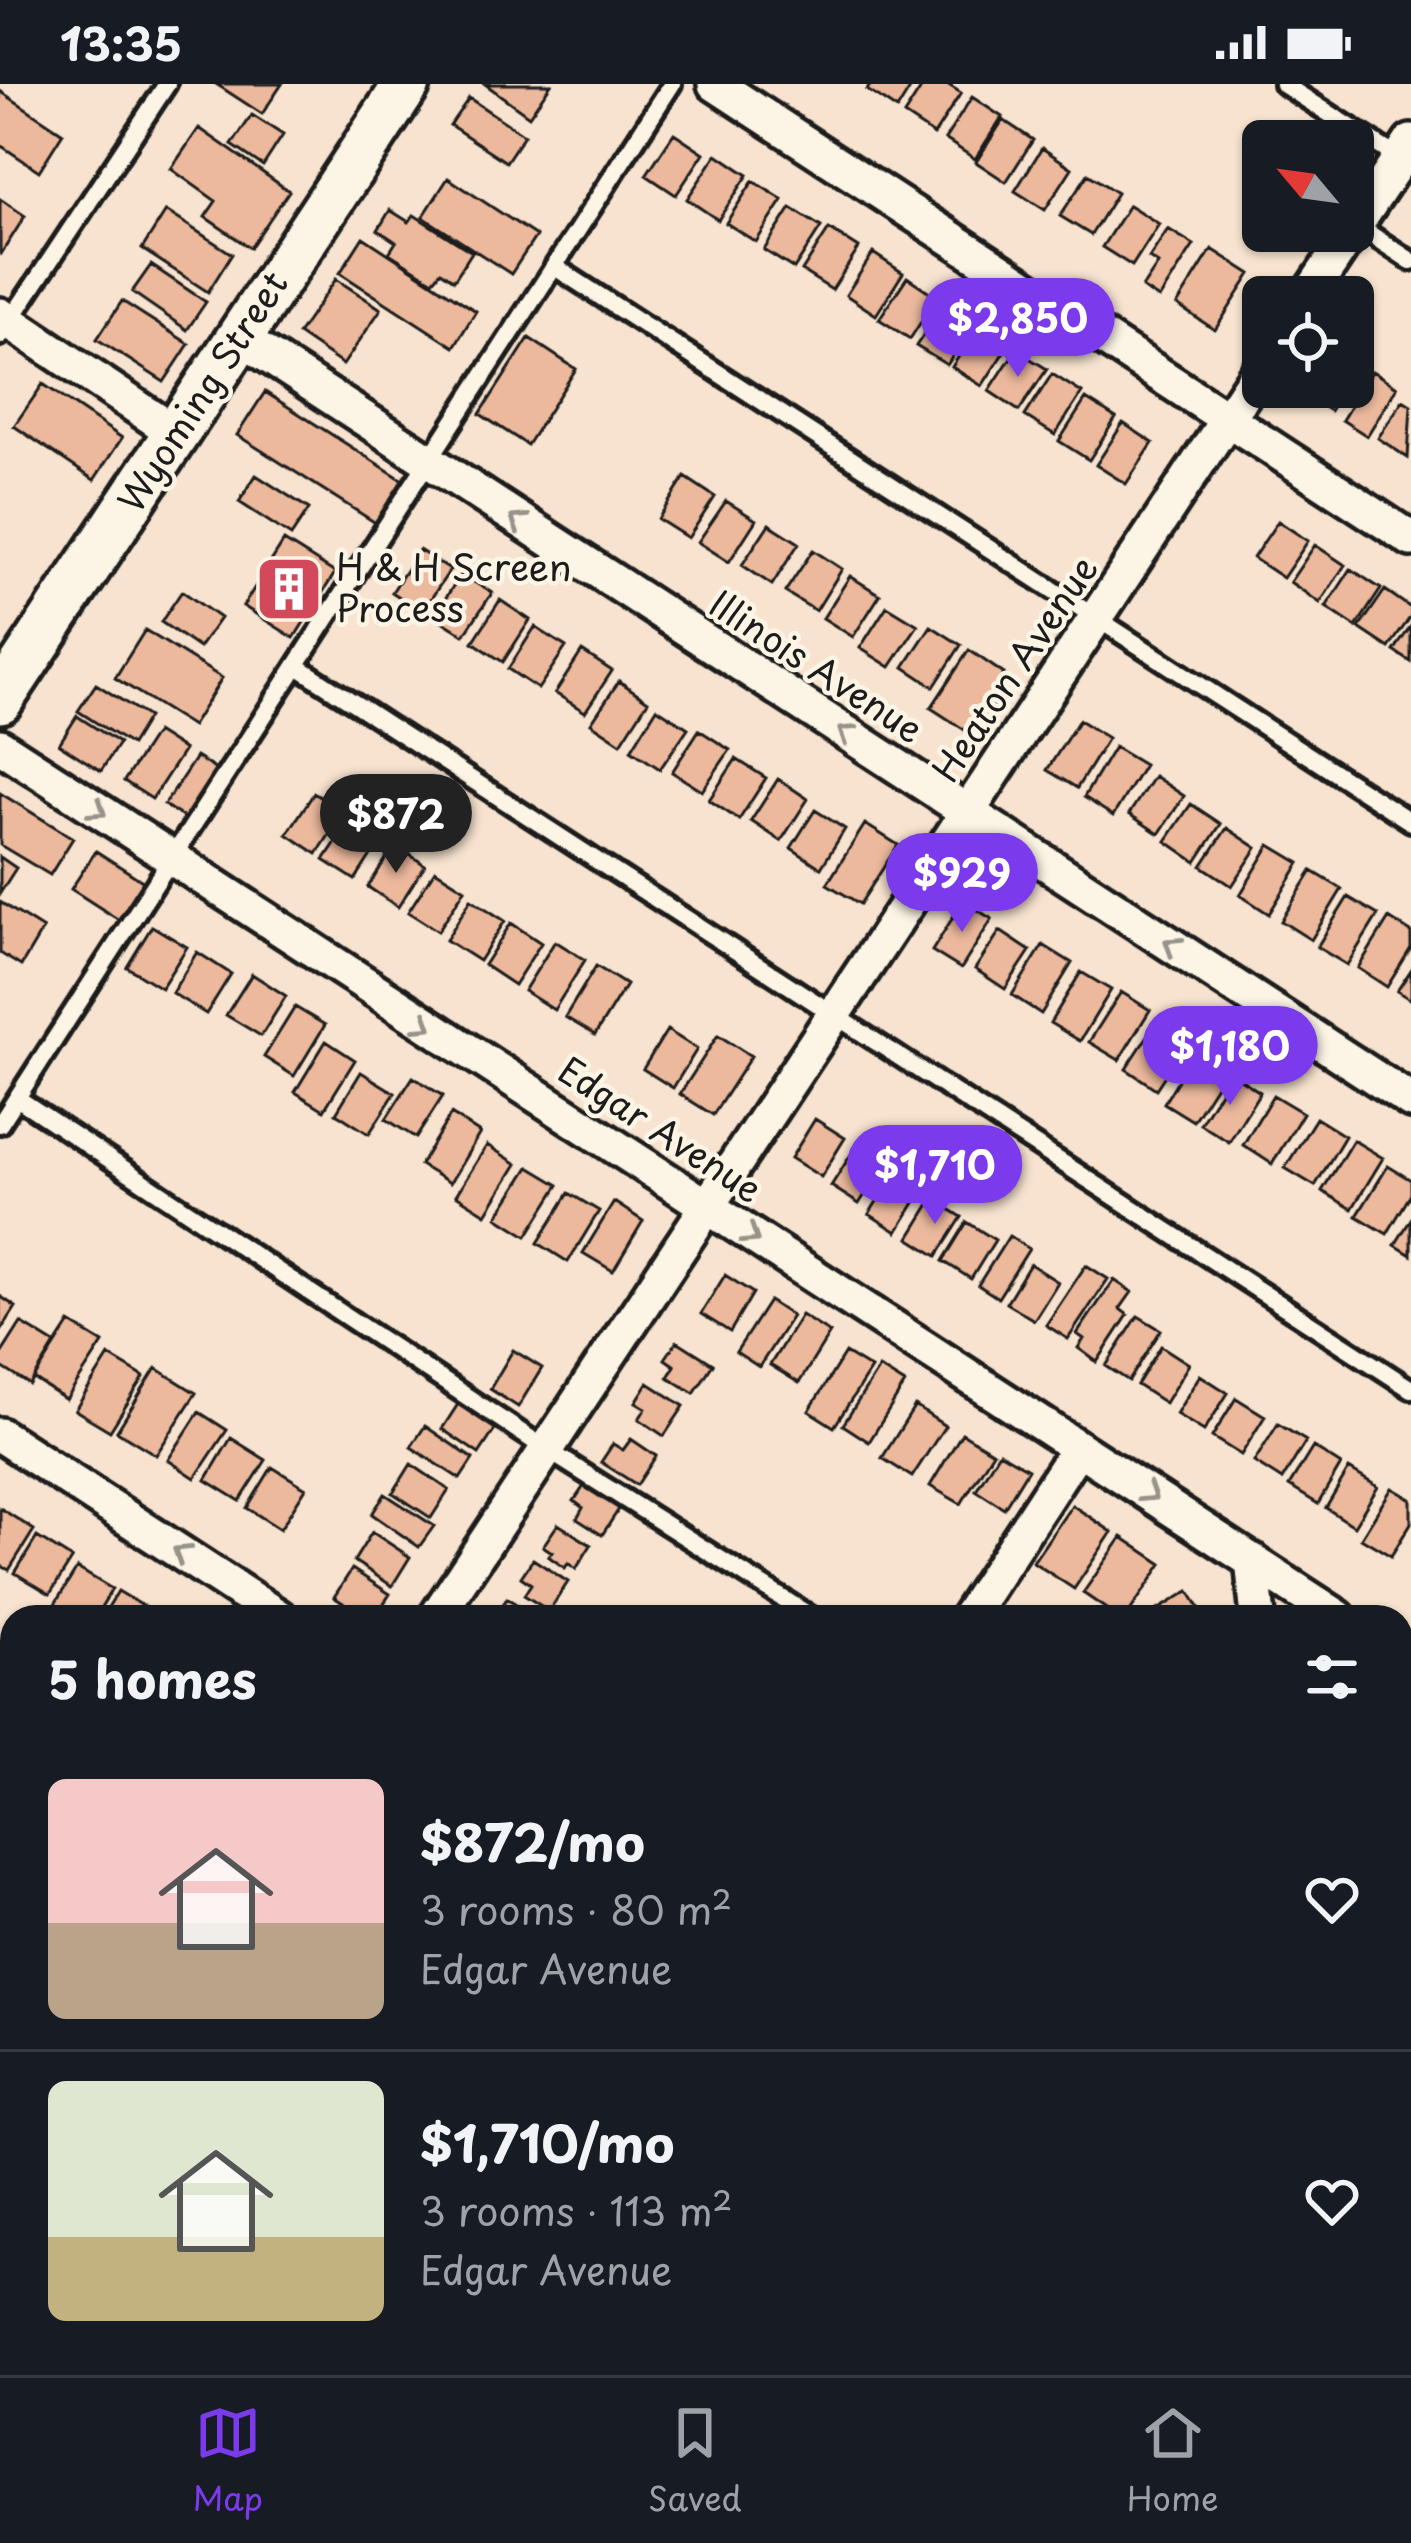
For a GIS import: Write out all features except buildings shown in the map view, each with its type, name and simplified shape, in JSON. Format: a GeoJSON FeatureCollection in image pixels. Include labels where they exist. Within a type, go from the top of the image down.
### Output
{"type":"FeatureCollection","features":[{"type":"Feature","properties":{"kind":"street","name":"Wyoming Street"},"geometry":{"type":"LineString","coordinates":[[0,700],[407,84]]}},
{"type":"Feature","properties":{"kind":"street"},"geometry":{"type":"LineString","coordinates":[[716,84],[1411,539]]}},
{"type":"Feature","properties":{"kind":"street"},"geometry":{"type":"LineString","coordinates":[[1374,197],[1405,150]]}},
{"type":"Feature","properties":{"kind":"street"},"geometry":{"type":"LineString","coordinates":[[3,324],[176,434]]}},
{"type":"Feature","properties":{"kind":"street","name":"Illinois Avenue"},"geometry":{"type":"LineString","coordinates":[[239,337],[1411,1101]]}},
{"type":"Feature","properties":{"kind":"street","name":"Heaton Avenue"},"geometry":{"type":"LineString","coordinates":[[444,1605],[1242,397]]}},
{"type":"Feature","properties":{"kind":"street","name":"Edgar Avenue"},"geometry":{"type":"LineString","coordinates":[[0,746],[1320,1605]]}},
{"type":"Feature","properties":{"kind":"street"},"geometry":{"type":"LineString","coordinates":[[0,1436],[261,1605]]}},
{"type":"Feature","properties":{"kind":"street"},"geometry":{"type":"LineString","coordinates":[[976,1605],[1078,1448]]}},
{"type":"Feature","properties":{"kind":"street"},"geometry":{"type":"LineString","coordinates":[[1252,1560],[1257,1605]]}},
{"type":"Feature","properties":{"kind":"lane"},"geometry":{"type":"LineString","coordinates":[[3,324],[167,84]]}},
{"type":"Feature","properties":{"kind":"lane"},"geometry":{"type":"LineString","coordinates":[[0,1124],[672,84]]}},
{"type":"Feature","properties":{"kind":"lane"},"geometry":{"type":"LineString","coordinates":[[1282,84],[1405,150]]}},
{"type":"Feature","properties":{"kind":"lane"},"geometry":{"type":"LineString","coordinates":[[1374,240],[1411,261]]}},
{"type":"Feature","properties":{"kind":"lane"},"geometry":{"type":"LineString","coordinates":[[555,267],[1411,822]]}},
{"type":"Feature","properties":{"kind":"lane"},"geometry":{"type":"LineString","coordinates":[[297,666],[1411,1389]]}},
{"type":"Feature","properties":{"kind":"lane"},"geometry":{"type":"LineString","coordinates":[[17,1098],[546,1449],[793,1605]]}},
{"type":"Feature","properties":{"kind":"place","name":"H & H Screen Process"},"geometry":{"type":"Point","coordinates":[289,589]}}]}
